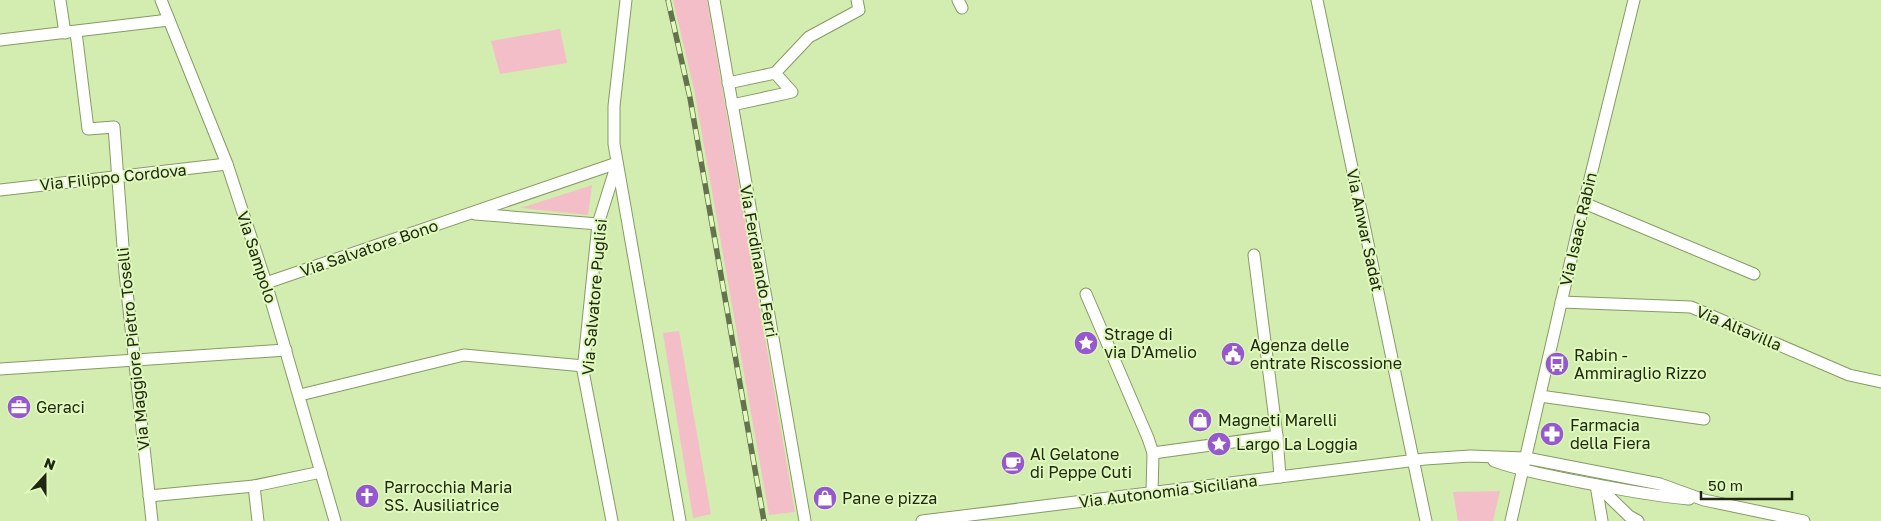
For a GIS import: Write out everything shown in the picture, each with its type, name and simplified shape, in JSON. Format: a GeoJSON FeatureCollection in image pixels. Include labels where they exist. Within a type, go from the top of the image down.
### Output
{"type":"FeatureCollection","features":[{"type":"Feature","properties":{"kind":"street"},"geometry":{"type":"LineString","coordinates":[[60,0],[70,33]]}},
{"type":"Feature","properties":{"kind":"street","name":"Via Sampolo"},"geometry":{"type":"LineString","coordinates":[[161,0],[226,164],[266,283],[335,521]]}},
{"type":"Feature","properties":{"kind":"street","name":"Via Salvatore Puglisi"},"geometry":{"type":"LineString","coordinates":[[626,0],[614,106],[614,144],[680,521]]}},
{"type":"Feature","properties":{"kind":"street","name":"Via Ferdinando Ferri"},"geometry":{"type":"LineString","coordinates":[[714,0],[805,521]]}},
{"type":"Feature","properties":{"kind":"street"},"geometry":{"type":"LineString","coordinates":[[728,83],[775,74],[809,37],[859,10],[857,0]]}},
{"type":"Feature","properties":{"kind":"street","name":"Via Anwar Sadat"},"geometry":{"type":"LineString","coordinates":[[1317,0],[1426,521]]}},
{"type":"Feature","properties":{"kind":"street","name":"Via Isaac Rabin"},"geometry":{"type":"LineString","coordinates":[[1511,521],[1584,203],[1634,0]]}},
{"type":"Feature","properties":{"kind":"street"},"geometry":{"type":"LineString","coordinates":[[0,40],[170,20]]}},
{"type":"Feature","properties":{"kind":"street","name":"Via Maggiore Pietro Toselli"},"geometry":{"type":"LineString","coordinates":[[70,33],[88,130],[114,127],[120,226],[152,521]]}},
{"type":"Feature","properties":{"kind":"street"},"geometry":{"type":"LineString","coordinates":[[732,105],[792,92],[775,74]]}},
{"type":"Feature","properties":{"kind":"street","name":"Via Salvatore Puglisi"},"geometry":{"type":"LineString","coordinates":[[612,521],[584,366],[598,224],[617,163]]}},
{"type":"Feature","properties":{"kind":"street","name":"Via Salvatore Bono"},"geometry":{"type":"LineString","coordinates":[[266,283],[617,163]]}},
{"type":"Feature","properties":{"kind":"street","name":"Via Filippo Cordova"},"geometry":{"type":"LineString","coordinates":[[0,190],[226,164]]}},
{"type":"Feature","properties":{"kind":"street"},"geometry":{"type":"LineString","coordinates":[[1584,203],[1754,274]]}},
{"type":"Feature","properties":{"kind":"street","name":"Via Salvatore Bono"},"geometry":{"type":"LineString","coordinates":[[471,213],[598,224]]}},
{"type":"Feature","properties":{"kind":"street"},"geometry":{"type":"LineString","coordinates":[[1254,255],[1277,436],[1280,477]]}},
{"type":"Feature","properties":{"kind":"street"},"geometry":{"type":"LineString","coordinates":[[1086,294],[1153,453],[1152,493]]}},
{"type":"Feature","properties":{"kind":"street","name":"Via Altavilla"},"geometry":{"type":"LineString","coordinates":[[1561,302],[1691,307],[1849,375],[1881,382]]}},
{"type":"Feature","properties":{"kind":"street"},"geometry":{"type":"LineString","coordinates":[[0,369],[286,350]]}},
{"type":"Feature","properties":{"kind":"street"},"geometry":{"type":"LineString","coordinates":[[300,395],[464,354],[584,366]]}},
{"type":"Feature","properties":{"kind":"street"},"geometry":{"type":"LineString","coordinates":[[1540,396],[1704,419]]}},
{"type":"Feature","properties":{"kind":"street"},"geometry":{"type":"LineString","coordinates":[[1153,453],[1277,436]]}},
{"type":"Feature","properties":{"kind":"street","name":"Via Autonomia Siciliana"},"geometry":{"type":"LineString","coordinates":[[922,521],[1413,461],[1470,456],[1526,458],[1660,484],[1704,500]]}},
{"type":"Feature","properties":{"kind":"street"},"geometry":{"type":"LineString","coordinates":[[1486,457],[1523,470],[1596,485],[1657,497],[1704,500],[1804,521]]}},
{"type":"Feature","properties":{"kind":"street"},"geometry":{"type":"LineString","coordinates":[[149,496],[254,486],[321,472]]}},
{"type":"Feature","properties":{"kind":"street"},"geometry":{"type":"LineString","coordinates":[[1596,485],[1602,521]]}},
{"type":"Feature","properties":{"kind":"street"},"geometry":{"type":"LineString","coordinates":[[1596,485],[1629,516],[1638,521]]}},
{"type":"Feature","properties":{"kind":"street"},"geometry":{"type":"LineString","coordinates":[[254,486],[258,521]]}},
{"type":"Feature","properties":{"kind":"shaded area"},"geometry":{"type":"Polygon","coordinates":[[[673,0],[707,0],[795,512],[769,515],[694,89],[673,0]]]}},
{"type":"Feature","properties":{"kind":"shaded area"},"geometry":{"type":"Polygon","coordinates":[[[560,29],[567,63],[500,74],[491,41],[560,29]]]}},
{"type":"Feature","properties":{"kind":"shaded area"},"geometry":{"type":"Polygon","coordinates":[[[592,185],[588,215],[521,208],[592,185]]]}},
{"type":"Feature","properties":{"kind":"shaded area"},"geometry":{"type":"Polygon","coordinates":[[[679,331],[711,514],[693,518],[663,333],[679,331]]]}},
{"type":"Feature","properties":{"kind":"shaded area"},"geometry":{"type":"Polygon","coordinates":[[[1500,491],[1493,521],[1458,521],[1453,492],[1500,491]]]}},
{"type":"Feature","properties":{"kind":"railway"},"geometry":{"type":"LineString","coordinates":[[668,0],[690,98],[764,521]]}},
{"type":"Feature","properties":{"kind":"place","name":"Strage di via D'Amelio"},"geometry":{"type":"Point","coordinates":[1086,343]}},
{"type":"Feature","properties":{"kind":"place","name":"Agenza delle entrate Riscossione"},"geometry":{"type":"Point","coordinates":[1233,354]}},
{"type":"Feature","properties":{"kind":"place","name":"Rabin - Ammiraglio Rizzo"},"geometry":{"type":"Point","coordinates":[1557,364]}},
{"type":"Feature","properties":{"kind":"place","name":"Geraci"},"geometry":{"type":"Point","coordinates":[19,407]}},
{"type":"Feature","properties":{"kind":"place","name":"Magneti Marelli"},"geometry":{"type":"Point","coordinates":[1200,420]}},
{"type":"Feature","properties":{"kind":"place","name":"Farmacia della Fiera"},"geometry":{"type":"Point","coordinates":[1552,434]}},
{"type":"Feature","properties":{"kind":"place","name":"Largo La Loggia"},"geometry":{"type":"Point","coordinates":[1219,444]}},
{"type":"Feature","properties":{"kind":"place","name":"Al Gelatone di Peppe Cuti"},"geometry":{"type":"Point","coordinates":[1013,463]}},
{"type":"Feature","properties":{"kind":"place","name":"Parrocchia Maria SS. Ausiliatrice"},"geometry":{"type":"Point","coordinates":[367,496]}},
{"type":"Feature","properties":{"kind":"place","name":"Pane e pizza"},"geometry":{"type":"Point","coordinates":[825,498]}}]}
